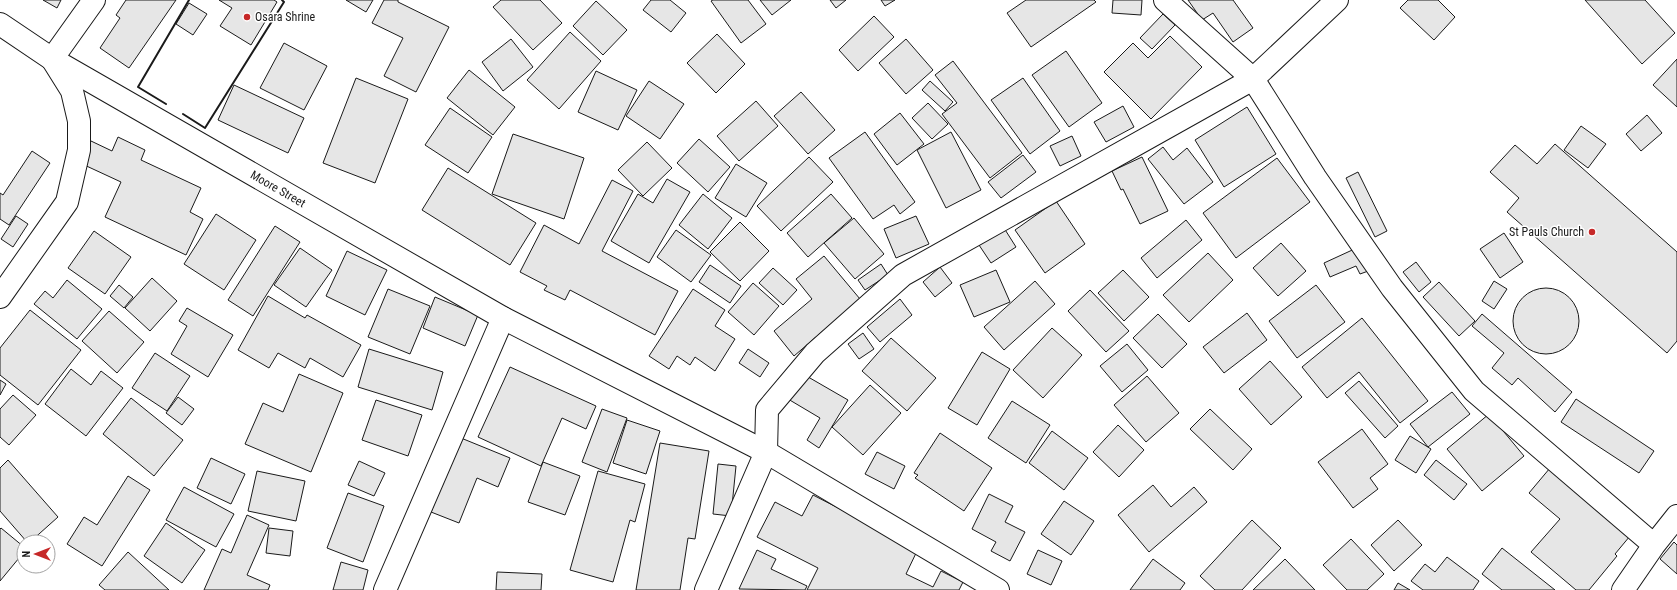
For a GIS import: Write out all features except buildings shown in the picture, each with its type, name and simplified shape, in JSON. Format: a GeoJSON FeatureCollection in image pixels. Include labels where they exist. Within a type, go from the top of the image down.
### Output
{"type":"FeatureCollection","features":[{"type":"Feature","properties":{"kind":"street"},"geometry":{"type":"LineString","coordinates":[[0,297],[67,202],[78,150],[78,121],[72,91],[52,59],[94,0]]}},
{"type":"Feature","properties":{"kind":"street"},"geometry":{"type":"LineString","coordinates":[[1164,0],[1253,79],[1315,177],[1392,288],[1474,391],[1654,545]]}},
{"type":"Feature","properties":{"kind":"street"},"geometry":{"type":"LineString","coordinates":[[706,590],[766,452],[767,410],[816,354],[903,275],[1253,79],[1337,0]]}},
{"type":"Feature","properties":{"kind":"street","name":"Moore Street"},"geometry":{"type":"LineString","coordinates":[[0,24],[52,59],[503,318],[766,452],[998,590]]}},
{"type":"Feature","properties":{"kind":"street"},"geometry":{"type":"LineString","coordinates":[[385,590],[503,318]]}},
{"type":"Feature","properties":{"kind":"street"},"geometry":{"type":"LineString","coordinates":[[1623,590],[1654,545],[1677,516]]}},
{"type":"Feature","properties":{"kind":"wall"},"geometry":{"type":"LineString","coordinates":[[166,104],[138,87],[189,0]]}},
{"type":"Feature","properties":{"kind":"wall"},"geometry":{"type":"LineString","coordinates":[[183,114],[205,128],[284,2],[282,0]]}},
{"type":"Feature","properties":{"kind":"place","name":"Osara Shrine"},"geometry":{"type":"Point","coordinates":[247,17]}},
{"type":"Feature","properties":{"kind":"place","name":"St Pauls Church"},"geometry":{"type":"Point","coordinates":[1592,232]}}]}
